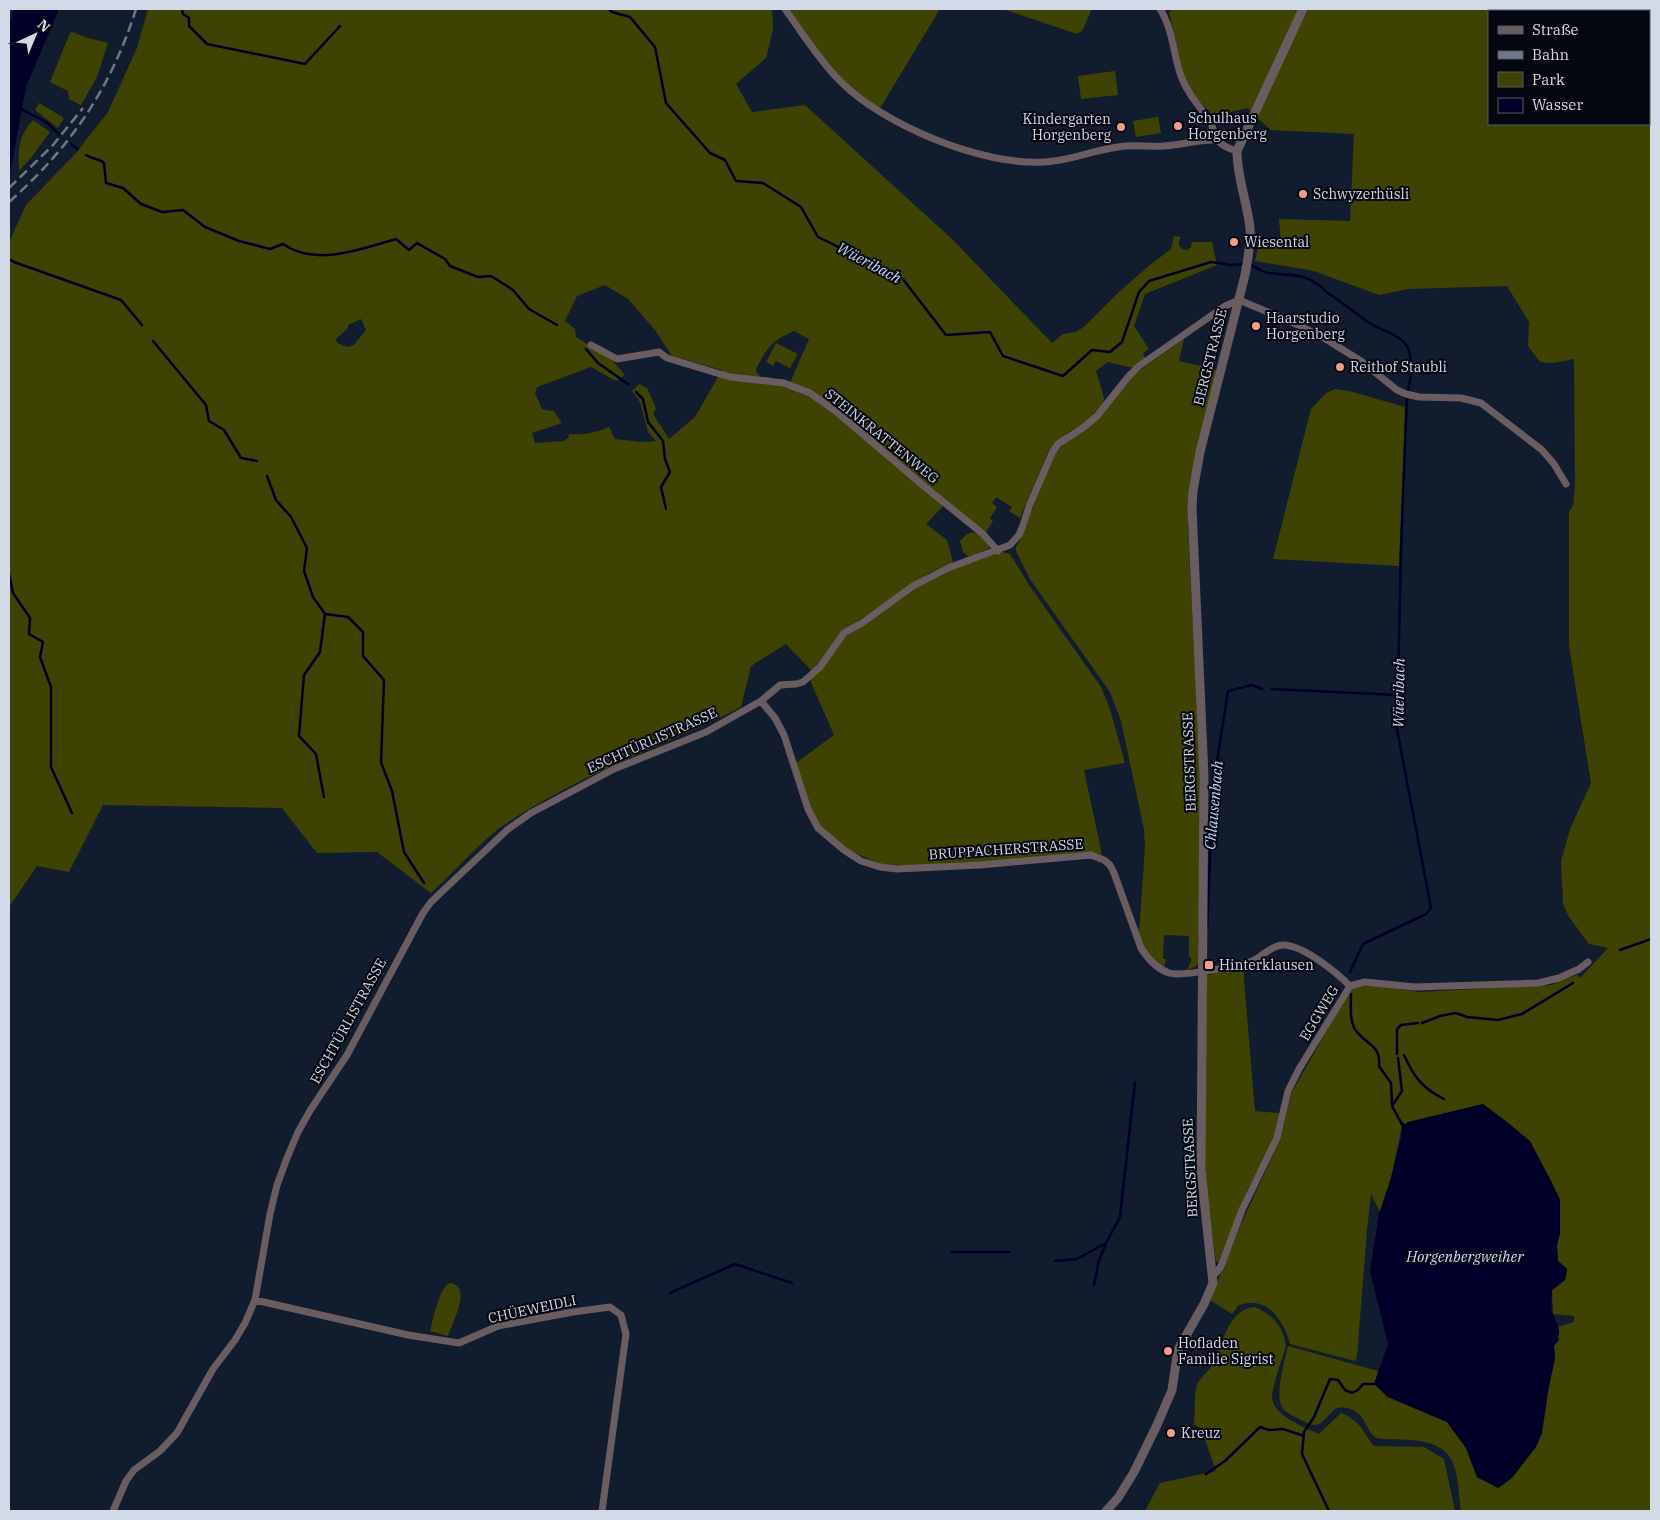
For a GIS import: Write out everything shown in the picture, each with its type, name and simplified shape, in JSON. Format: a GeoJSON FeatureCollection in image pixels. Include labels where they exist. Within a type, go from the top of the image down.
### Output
{"type":"FeatureCollection","features":[{"type":"Feature","properties":{"kind":"street"},"geometry":{"type":"LineString","coordinates":[[785,9],[820,60],[842,83],[867,104],[889,118],[950,145],[988,157],[1022,162],[1064,160],[1120,146],[1165,146],[1207,139],[1217,140],[1237,151],[1303,9]]}},
{"type":"Feature","properties":{"kind":"street"},"geometry":{"type":"LineString","coordinates":[[1160,9],[1173,43],[1180,74],[1187,92],[1212,124],[1217,140]]}},
{"type":"Feature","properties":{"kind":"street","name":"BERGSTRASSE"},"geometry":{"type":"LineString","coordinates":[[1106,1511],[1118,1498],[1134,1472],[1157,1425],[1172,1390],[1176,1356],[1179,1348],[1209,1294],[1213,1283],[1201,1170],[1204,776],[1192,500],[1204,432],[1245,275],[1250,234],[1248,214],[1237,164],[1237,151]]}},
{"type":"Feature","properties":{"kind":"street"},"geometry":{"type":"LineString","coordinates":[[1239,300],[1294,322],[1324,338],[1361,361],[1397,390],[1406,394],[1461,398],[1481,403],[1542,450],[1554,464],[1566,484]]}},
{"type":"Feature","properties":{"kind":"street","name":"ESCHTÜRLISTRASSE"},"geometry":{"type":"LineString","coordinates":[[113,1511],[126,1482],[134,1470],[160,1451],[177,1433],[212,1369],[235,1340],[255,1300],[270,1214],[277,1185],[290,1150],[311,1109],[347,1055],[423,913],[431,902],[507,830],[531,813],[614,769],[706,732],[761,700],[780,685],[803,682],[820,667],[844,633],[862,623],[913,586],[948,568],[1010,545],[1019,535],[1047,461],[1058,444],[1097,416],[1139,366],[1225,306],[1239,300]]}},
{"type":"Feature","properties":{"kind":"street","name":"STEINKRATTENWEG"},"geometry":{"type":"LineString","coordinates":[[591,345],[617,359],[659,352],[667,358],[730,376],[784,383],[810,393],[838,413],[976,528],[998,550]]}},
{"type":"Feature","properties":{"kind":"street","name":"BRUPPACHERSTRASSE"},"geometry":{"type":"LineString","coordinates":[[761,700],[775,718],[784,735],[808,809],[818,828],[844,850],[861,861],[880,867],[897,869],[980,865],[1086,855],[1096,856],[1110,865],[1135,935],[1146,956],[1161,969],[1176,975],[1246,963],[1260,957],[1270,949],[1282,945],[1292,947],[1329,966],[1350,986]]}},
{"type":"Feature","properties":{"kind":"street","name":"EGGWEG"},"geometry":{"type":"LineString","coordinates":[[1213,1275],[1221,1266],[1242,1210],[1277,1138],[1288,1090],[1350,986],[1365,982],[1415,987],[1538,983],[1559,978],[1579,969],[1588,962]]}},
{"type":"Feature","properties":{"kind":"street","name":"CHÜEWEIDLI"},"geometry":{"type":"LineString","coordinates":[[255,1300],[408,1335],[459,1343],[498,1326],[610,1307],[621,1315],[626,1334],[602,1511]]}},
{"type":"Feature","properties":{"kind":"green space"},"geometry":{"type":"Polygon","coordinates":[[[148,9],[772,9],[773,30],[766,58],[736,84],[752,112],[805,105],[953,240],[1052,343],[1063,334],[1075,332],[1084,327],[1119,292],[1171,249],[1174,236],[1181,237],[1179,245],[1187,250],[1191,247],[1192,242],[1212,242],[1217,265],[1145,294],[1134,326],[1149,349],[1143,353],[1145,358],[1134,368],[1108,362],[1096,371],[1104,398],[1103,404],[1085,423],[1068,432],[1048,452],[1020,518],[1009,511],[1012,507],[996,497],[992,503],[997,507],[990,518],[993,521],[986,532],[947,502],[926,524],[947,540],[953,562],[929,573],[843,631],[812,671],[786,644],[751,666],[741,707],[593,775],[527,811],[488,837],[431,893],[377,852],[317,853],[282,808],[103,805],[69,872],[37,866],[9,907],[9,242],[26,205],[75,154],[108,112],[137,48],[148,9]],[[605,285],[577,296],[565,321],[575,329],[576,337],[610,358],[625,375],[616,381],[591,367],[537,387],[535,393],[542,409],[553,410],[562,423],[532,433],[535,443],[564,441],[568,438],[569,434],[589,433],[609,427],[615,439],[641,442],[656,441],[648,432],[640,402],[632,391],[639,384],[647,388],[656,408],[653,414],[669,439],[695,417],[722,370],[672,356],[655,330],[628,299],[605,285]],[[361,319],[348,325],[348,328],[336,339],[337,343],[347,347],[354,345],[366,330],[361,319]],[[794,331],[775,341],[764,355],[756,369],[761,377],[790,383],[809,339],[794,331]]]}},
{"type":"Feature","properties":{"kind":"green space"},"geometry":{"type":"Polygon","coordinates":[[[789,9],[940,9],[879,110],[832,71],[789,9]]]}},
{"type":"Feature","properties":{"kind":"green space"},"geometry":{"type":"Polygon","coordinates":[[[1003,9],[1092,9],[1082,31],[1077,34],[1003,9]]]}},
{"type":"Feature","properties":{"kind":"green space"},"geometry":{"type":"Polygon","coordinates":[[[1175,9],[1299,9],[1251,111],[1247,108],[1214,116],[1191,93],[1183,73],[1169,12],[1175,9]]]}},
{"type":"Feature","properties":{"kind":"green space"},"geometry":{"type":"Polygon","coordinates":[[[1308,9],[1651,9],[1651,1511],[1461,1511],[1456,1472],[1447,1454],[1439,1447],[1411,1440],[1376,1438],[1362,1417],[1347,1408],[1342,1407],[1334,1410],[1319,1424],[1314,1425],[1290,1414],[1284,1410],[1281,1404],[1281,1379],[1288,1346],[1378,1371],[1375,1384],[1388,1397],[1447,1422],[1466,1448],[1477,1477],[1498,1487],[1549,1386],[1555,1358],[1554,1346],[1559,1333],[1558,1327],[1574,1322],[1574,1316],[1553,1314],[1552,1290],[1565,1280],[1567,1269],[1558,1261],[1557,1245],[1560,1233],[1560,1200],[1529,1141],[1483,1104],[1409,1122],[1402,1126],[1391,1178],[1380,1212],[1371,1194],[1357,1356],[1355,1361],[1290,1344],[1286,1331],[1278,1318],[1273,1312],[1262,1305],[1251,1303],[1239,1305],[1232,1314],[1210,1300],[1241,1224],[1280,1140],[1292,1092],[1347,995],[1354,988],[1372,985],[1419,992],[1551,985],[1577,975],[1580,978],[1608,948],[1589,944],[1569,917],[1563,904],[1561,861],[1570,829],[1591,783],[1569,646],[1569,511],[1573,506],[1575,485],[1574,359],[1553,363],[1540,362],[1528,346],[1529,322],[1507,286],[1408,289],[1379,295],[1314,271],[1255,261],[1259,242],[1281,243],[1279,219],[1350,221],[1354,134],[1271,130],[1256,117],[1308,9]]]}},
{"type":"Feature","properties":{"kind":"green space"},"geometry":{"type":"Polygon","coordinates":[[[72,32],[108,43],[97,77],[81,105],[69,99],[68,91],[50,82],[72,32]]]}},
{"type":"Feature","properties":{"kind":"green space"},"geometry":{"type":"Polygon","coordinates":[[[1115,71],[1118,95],[1081,99],[1078,76],[1115,71]]]}},
{"type":"Feature","properties":{"kind":"green space"},"geometry":{"type":"Polygon","coordinates":[[[39,103],[64,118],[58,128],[35,110],[39,103]]]}},
{"type":"Feature","properties":{"kind":"green space"},"geometry":{"type":"Polygon","coordinates":[[[1158,117],[1161,133],[1136,137],[1133,121],[1158,117]]]}},
{"type":"Feature","properties":{"kind":"green space"},"geometry":{"type":"Polygon","coordinates":[[[33,120],[50,132],[19,171],[20,144],[24,132],[33,120]]]}},
{"type":"Feature","properties":{"kind":"green space"},"geometry":{"type":"Polygon","coordinates":[[[1184,339],[1179,361],[1217,370],[1190,483],[1188,527],[1201,824],[1198,963],[1187,970],[1192,959],[1189,956],[1189,936],[1164,935],[1163,959],[1166,959],[1164,967],[1159,965],[1145,951],[1139,933],[1145,847],[1144,829],[1121,721],[1110,692],[1030,579],[1016,551],[1049,464],[1058,450],[1067,441],[1080,434],[1100,415],[1132,376],[1184,339]]]}},
{"type":"Feature","properties":{"kind":"green space"},"geometry":{"type":"Polygon","coordinates":[[[776,343],[798,354],[790,368],[776,361],[773,366],[766,362],[776,343]]]}},
{"type":"Feature","properties":{"kind":"green space"},"geometry":{"type":"Polygon","coordinates":[[[1335,389],[1349,391],[1405,407],[1399,566],[1273,559],[1311,409],[1326,393],[1335,389]]]}},
{"type":"Feature","properties":{"kind":"green space"},"geometry":{"type":"Polygon","coordinates":[[[972,532],[980,535],[989,548],[969,557],[963,552],[960,541],[972,532]]]}},
{"type":"Feature","properties":{"kind":"green space"},"geometry":{"type":"Polygon","coordinates":[[[1002,552],[1010,554],[1029,585],[1101,687],[1110,709],[1125,763],[1084,770],[1102,855],[1091,852],[986,865],[913,866],[880,864],[851,851],[837,842],[817,823],[812,814],[796,763],[834,735],[810,680],[845,637],[915,588],[955,568],[1002,552]]]}},
{"type":"Feature","properties":{"kind":"green space"},"geometry":{"type":"Polygon","coordinates":[[[1243,967],[1255,1111],[1279,1113],[1274,1139],[1248,1189],[1219,1261],[1216,1262],[1205,1177],[1206,975],[1243,967]]]}},
{"type":"Feature","properties":{"kind":"green space"},"geometry":{"type":"Polygon","coordinates":[[[450,1283],[457,1286],[461,1298],[448,1336],[430,1331],[440,1297],[446,1286],[450,1283]]]}},
{"type":"Feature","properties":{"kind":"green space"},"geometry":{"type":"Polygon","coordinates":[[[1254,1307],[1266,1313],[1276,1322],[1285,1339],[1286,1346],[1272,1394],[1274,1404],[1278,1410],[1291,1420],[1319,1434],[1341,1413],[1357,1423],[1374,1446],[1424,1447],[1444,1459],[1455,1511],[1145,1511],[1160,1483],[1216,1471],[1201,1428],[1194,1425],[1196,1389],[1199,1380],[1211,1367],[1231,1322],[1237,1315],[1254,1307]]]}},
{"type":"Feature","properties":{"kind":"water"},"geometry":{"type":"Polygon","coordinates":[[[14,9],[59,9],[26,87],[9,178],[9,24],[14,9]]]}},
{"type":"Feature","properties":{"kind":"water","name":"Horgenbergweiher"},"geometry":{"type":"Polygon","coordinates":[[[1483,1104],[1530,1141],[1551,1181],[1560,1200],[1560,1234],[1557,1245],[1558,1261],[1567,1269],[1565,1280],[1552,1290],[1552,1309],[1559,1327],[1559,1340],[1554,1346],[1555,1358],[1542,1433],[1536,1447],[1512,1478],[1498,1488],[1477,1477],[1466,1448],[1447,1422],[1388,1397],[1374,1384],[1388,1344],[1370,1271],[1379,1214],[1391,1178],[1401,1137],[1402,1126],[1400,1124],[1483,1104]]]}},
{"type":"Feature","properties":{"kind":"waterway"},"geometry":{"type":"LineString","coordinates":[[182,9],[183,14],[189,18],[189,26],[207,44],[305,64],[340,26]]}},
{"type":"Feature","properties":{"kind":"waterway","name":"Wüeribach"},"geometry":{"type":"LineString","coordinates":[[609,9],[612,12],[630,17],[655,47],[666,103],[710,153],[725,160],[736,181],[763,183],[801,207],[818,237],[902,278],[946,335],[990,332],[1003,356],[1063,376],[1092,350],[1110,352],[1122,342],[1139,292],[1149,281],[1211,262],[1231,265],[1242,264]]}},
{"type":"Feature","properties":{"kind":"waterway"},"geometry":{"type":"LineString","coordinates":[[19,108],[46,122],[59,134]]}},
{"type":"Feature","properties":{"kind":"waterway"},"geometry":{"type":"LineString","coordinates":[[71,144],[78,149]]}},
{"type":"Feature","properties":{"kind":"waterway"},"geometry":{"type":"LineString","coordinates":[[86,155],[104,163],[106,183],[123,188],[141,204],[162,212],[183,210],[205,227],[239,241],[270,249],[283,244],[296,251],[324,255],[354,251],[396,239],[409,250],[417,243],[445,259],[450,266],[478,277],[491,276],[513,290],[529,309],[557,325]]}},
{"type":"Feature","properties":{"kind":"waterway"},"geometry":{"type":"LineString","coordinates":[[9,259],[121,300],[142,325]]}},
{"type":"Feature","properties":{"kind":"waterway","name":"Wüeribach"},"geometry":{"type":"LineString","coordinates":[[1252,265],[1265,272],[1309,279],[1368,322],[1404,342],[1409,351],[1411,362],[1408,391]]}},
{"type":"Feature","properties":{"kind":"waterway"},"geometry":{"type":"LineString","coordinates":[[153,341],[206,405],[209,421],[224,430],[241,458],[257,461]]}},
{"type":"Feature","properties":{"kind":"waterway"},"geometry":{"type":"LineString","coordinates":[[586,349],[598,363],[628,384]]}},
{"type":"Feature","properties":{"kind":"waterway"},"geometry":{"type":"LineString","coordinates":[[636,392],[643,399],[648,422],[663,441],[665,459],[670,472],[661,487],[666,509]]}},
{"type":"Feature","properties":{"kind":"waterway","name":"Wüeribach"},"geometry":{"type":"LineString","coordinates":[[1350,972],[1363,944],[1426,914],[1431,908],[1397,729],[1407,397]]}},
{"type":"Feature","properties":{"kind":"waterway"},"geometry":{"type":"LineString","coordinates":[[267,476],[276,500],[291,517],[307,548],[304,571],[313,597],[325,614],[348,617],[363,632],[363,656],[384,680],[381,762],[392,791],[404,852],[424,883]]}},
{"type":"Feature","properties":{"kind":"waterway"},"geometry":{"type":"LineString","coordinates":[[9,573],[13,593],[30,618],[29,634],[43,642],[40,657],[51,687],[51,767],[72,813]]}},
{"type":"Feature","properties":{"kind":"waterway"},"geometry":{"type":"LineString","coordinates":[[324,797],[316,754],[299,736],[304,675],[320,652],[325,614]]}},
{"type":"Feature","properties":{"kind":"waterway","name":"Chlausenbach"},"geometry":{"type":"LineString","coordinates":[[1207,927],[1213,787],[1228,691],[1252,685],[1262,689]]}},
{"type":"Feature","properties":{"kind":"waterway","name":"Chlausenbach"},"geometry":{"type":"LineString","coordinates":[[1272,689],[1398,695]]}},
{"type":"Feature","properties":{"kind":"waterway"},"geometry":{"type":"LineString","coordinates":[[1620,950],[1651,939]]}},
{"type":"Feature","properties":{"kind":"waterway"},"geometry":{"type":"LineString","coordinates":[[1422,1023],[1440,1016],[1456,1013],[1467,1017],[1498,1020],[1522,1014],[1573,983]]}},
{"type":"Feature","properties":{"kind":"waterway","name":"Wüeribach"},"geometry":{"type":"LineString","coordinates":[[1351,994],[1351,1014],[1354,1029],[1376,1049],[1379,1066],[1391,1083],[1392,1104]]}},
{"type":"Feature","properties":{"kind":"waterway","name":"Wüeribach"},"geometry":{"type":"LineString","coordinates":[[1397,1054],[1397,1029],[1401,1025],[1418,1023]]}},
{"type":"Feature","properties":{"kind":"waterway","name":"Wüeribach"},"geometry":{"type":"LineString","coordinates":[[1404,1055],[1411,1070],[1424,1086],[1444,1099]]}},
{"type":"Feature","properties":{"kind":"waterway","name":"Wüeribach"},"geometry":{"type":"LineString","coordinates":[[1398,1058],[1402,1091],[1392,1106],[1403,1126]]}},
{"type":"Feature","properties":{"kind":"waterway"},"geometry":{"type":"LineString","coordinates":[[1055,1261],[1077,1259],[1106,1243],[1120,1217],[1135,1082]]}},
{"type":"Feature","properties":{"kind":"waterway"},"geometry":{"type":"LineString","coordinates":[[1094,1285],[1099,1260],[1106,1244]]}},
{"type":"Feature","properties":{"kind":"waterway"},"geometry":{"type":"LineString","coordinates":[[951,1252],[1010,1252]]}},
{"type":"Feature","properties":{"kind":"waterway"},"geometry":{"type":"LineString","coordinates":[[670,1293],[735,1264],[792,1283]]}},
{"type":"Feature","properties":{"kind":"waterway"},"geometry":{"type":"LineString","coordinates":[[1329,1511],[1302,1454],[1304,1432],[1314,1417],[1330,1379],[1338,1380],[1345,1390],[1352,1393],[1363,1384],[1377,1383]]}},
{"type":"Feature","properties":{"kind":"waterway"},"geometry":{"type":"LineString","coordinates":[[1206,1474],[1225,1461],[1260,1427],[1269,1430],[1283,1429],[1304,1436]]}},
{"type":"Feature","properties":{"kind":"railway"},"geometry":{"type":"LineString","coordinates":[[9,202],[51,160],[86,115],[114,65],[136,9]]}},
{"type":"Feature","properties":{"kind":"railway"},"geometry":{"type":"LineString","coordinates":[[9,188],[53,145],[83,108]]}},
{"type":"Feature","properties":{"kind":"place","name":"Schulhaus Horgenberg"},"geometry":{"type":"Point","coordinates":[1178,126]}},
{"type":"Feature","properties":{"kind":"place","name":"Kindergarten Horgenberg"},"geometry":{"type":"Point","coordinates":[1121,127]}},
{"type":"Feature","properties":{"kind":"place","name":"Schwyzerhüsli"},"geometry":{"type":"Point","coordinates":[1303,194]}},
{"type":"Feature","properties":{"kind":"place","name":"Wiesental"},"geometry":{"type":"Point","coordinates":[1234,242]}},
{"type":"Feature","properties":{"kind":"place","name":"Haarstudio Horgenberg"},"geometry":{"type":"Point","coordinates":[1256,326]}},
{"type":"Feature","properties":{"kind":"place","name":"Reithof Staubli"},"geometry":{"type":"Point","coordinates":[1340,367]}},
{"type":"Feature","properties":{"kind":"place","name":"Hinterklausen"},"geometry":{"type":"Point","coordinates":[1209,965]}},
{"type":"Feature","properties":{"kind":"place","name":"Hofladen Familie Sigrist"},"geometry":{"type":"Point","coordinates":[1168,1351]}},
{"type":"Feature","properties":{"kind":"place","name":"Kreuz"},"geometry":{"type":"Point","coordinates":[1171,1433]}}]}
